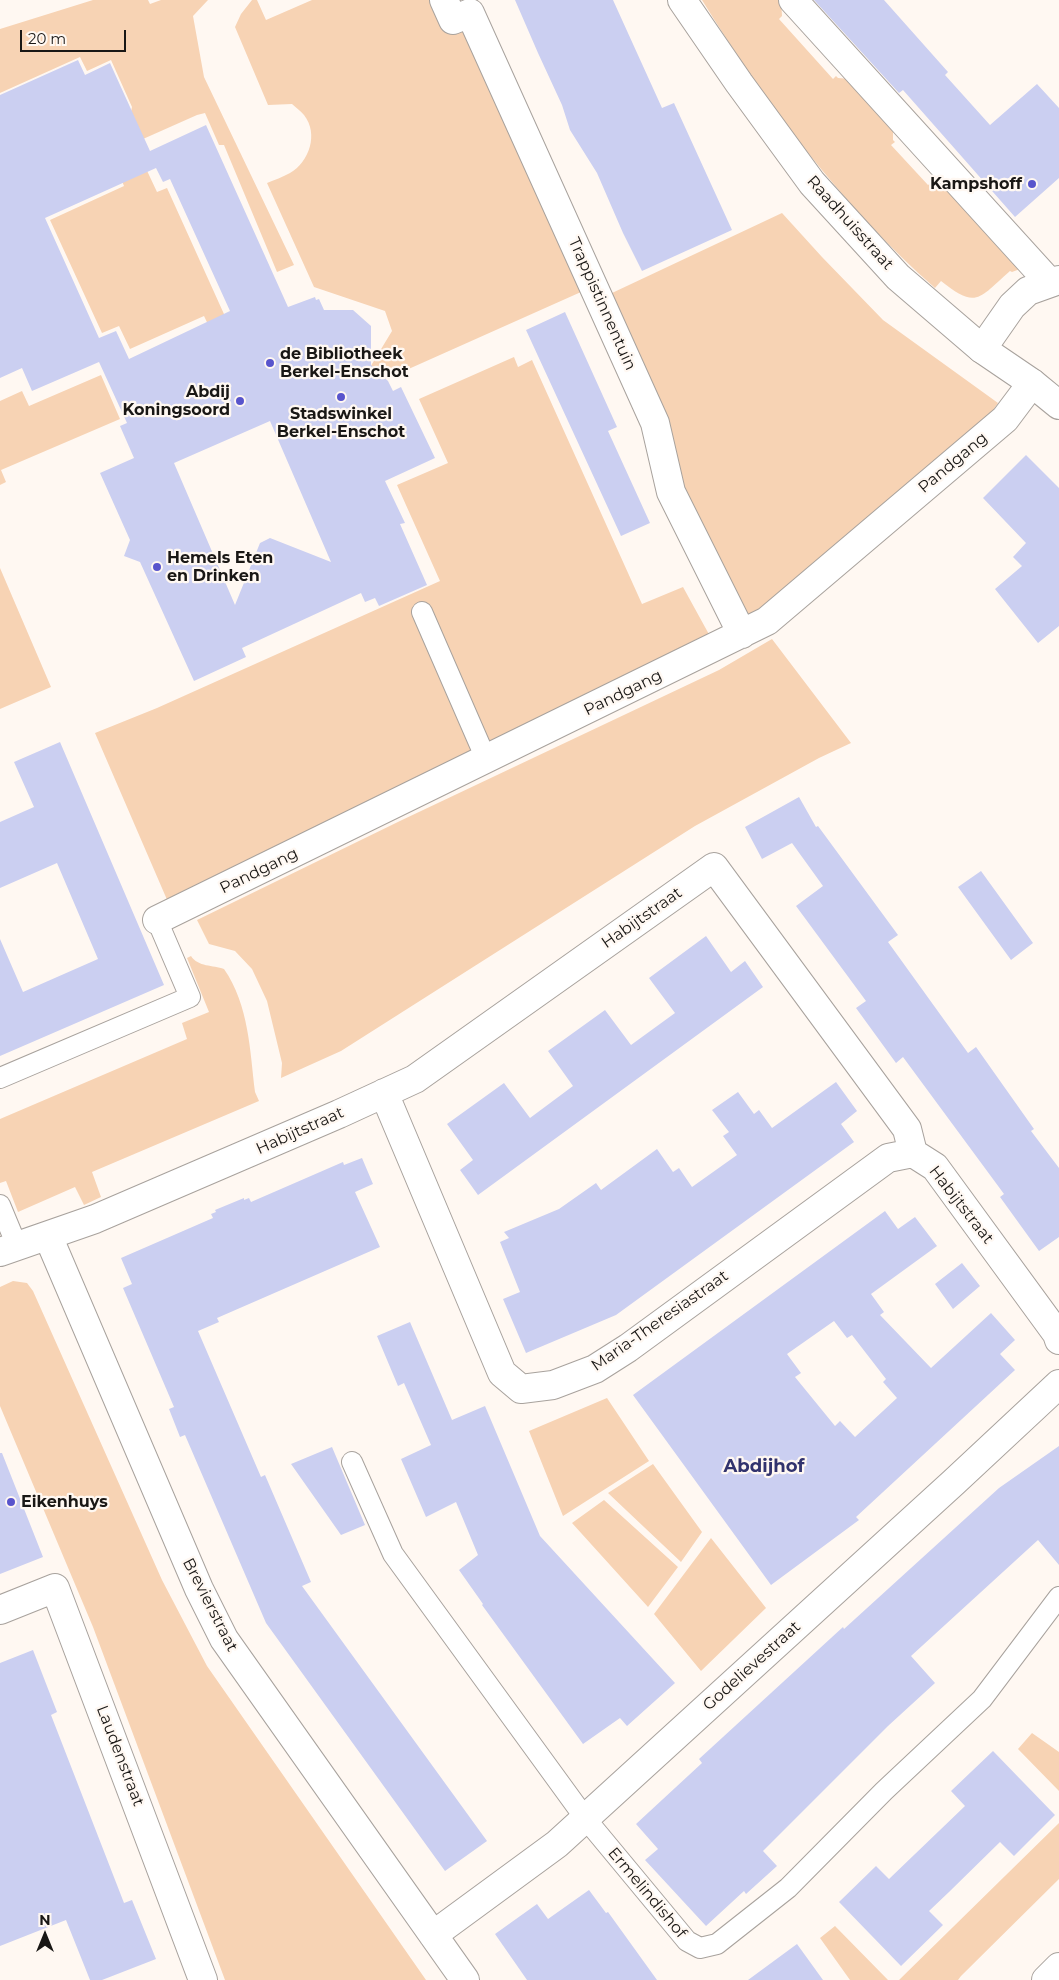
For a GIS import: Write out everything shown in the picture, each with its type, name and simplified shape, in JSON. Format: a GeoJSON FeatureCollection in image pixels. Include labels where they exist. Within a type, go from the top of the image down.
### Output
{"type":"FeatureCollection","features":[{"type":"Feature","properties":{"kind":"street","name":"Trappistinnentuin"},"geometry":{"type":"LineString","coordinates":[[444,0],[453,20],[470,13],[655,423],[671,492],[742,634]]}},
{"type":"Feature","properties":{"kind":"street","name":"Raadhuisstraat"},"geometry":{"type":"LineString","coordinates":[[682,0],[739,83],[812,183],[898,277],[982,348],[1032,383],[1059,405]]}},
{"type":"Feature","properties":{"kind":"street"},"geometry":{"type":"LineString","coordinates":[[793,0],[1054,282],[1028,291],[1012,306],[982,348]]}},
{"type":"Feature","properties":{"kind":"street","name":"Pandgang"},"geometry":{"type":"LineString","coordinates":[[157,920],[767,621],[1005,419],[1032,383]]}},
{"type":"Feature","properties":{"kind":"street","name":"Habijtstraat"},"geometry":{"type":"LineString","coordinates":[[48,1236],[104,1215],[415,1079],[714,867],[906,1128],[913,1153],[935,1167],[1057,1334],[1059,1340]]}},
{"type":"Feature","properties":{"kind":"street","name":"Maria-Theresiastraat"},"geometry":{"type":"LineString","coordinates":[[384,1094],[502,1374],[521,1389],[553,1385],[595,1369],[628,1348],[888,1158],[913,1153]]}},
{"type":"Feature","properties":{"kind":"street"},"geometry":{"type":"LineString","coordinates":[[9,1249],[48,1236]]}},
{"type":"Feature","properties":{"kind":"street","name":"Brevierstraat"},"geometry":{"type":"LineString","coordinates":[[48,1236],[199,1589],[224,1639],[465,1980]]}},
{"type":"Feature","properties":{"kind":"street","name":"Godelievestraat"},"geometry":{"type":"LineString","coordinates":[[433,1935],[556,1844],[969,1469],[1059,1384]]}},
{"type":"Feature","properties":{"kind":"street","name":"Laudenstraat"},"geometry":{"type":"LineString","coordinates":[[0,1610],[55,1588],[204,1980]]}},
{"type":"Feature","properties":{"kind":"street"},"geometry":{"type":"LineString","coordinates":[[1046,1980],[1059,1967]]}},
{"type":"Feature","properties":{"kind":"lane"},"geometry":{"type":"LineString","coordinates":[[422,612],[486,759]]}},
{"type":"Feature","properties":{"kind":"lane"},"geometry":{"type":"LineString","coordinates":[[0,1078],[190,996],[157,920]]}},
{"type":"Feature","properties":{"kind":"lane"},"geometry":{"type":"LineString","coordinates":[[0,1205],[9,1249]]}},
{"type":"Feature","properties":{"kind":"lane","name":"Ermelindishof"},"geometry":{"type":"LineString","coordinates":[[352,1462],[393,1554],[585,1818],[687,1941],[700,1948],[716,1944],[788,1888],[884,1791],[982,1699],[1059,1597]]}},
{"type":"Feature","properties":{"kind":"shaded area"},"geometry":{"type":"Polygon","coordinates":[[[93,0],[148,0],[150,4],[161,0],[208,0],[193,16],[204,77],[294,265],[277,272],[224,145],[219,145],[205,113],[134,143],[157,192],[167,188],[233,334],[216,341],[204,316],[130,349],[119,326],[102,333],[50,220],[124,186],[118,171],[132,107],[111,60],[87,71],[80,57],[0,93],[0,29],[93,0]]]}},
{"type":"Feature","properties":{"kind":"shaded area"},"geometry":{"type":"Polygon","coordinates":[[[252,0],[257,0],[266,20],[312,0],[436,0],[460,23],[581,292],[375,384],[369,369],[392,331],[385,311],[314,287],[267,183],[297,168],[307,155],[310,147],[311,131],[304,115],[292,104],[268,105],[235,27],[241,14],[252,0]]]}},
{"type":"Feature","properties":{"kind":"shaded area"},"geometry":{"type":"Polygon","coordinates":[[[702,0],[781,0],[782,16],[779,19],[833,79],[836,76],[838,78],[851,79],[893,126],[893,140],[895,142],[891,145],[928,185],[931,183],[945,184],[1020,269],[1010,271],[984,294],[977,297],[970,298],[963,295],[941,281],[935,288],[868,223],[808,153],[753,78],[702,0]]]}},
{"type":"Feature","properties":{"kind":"shaded area"},"geometry":{"type":"Polygon","coordinates":[[[782,213],[883,320],[998,403],[991,413],[764,610],[747,618],[682,489],[662,414],[612,293],[782,213]]]}},
{"type":"Feature","properties":{"kind":"shaded area"},"geometry":{"type":"Polygon","coordinates":[[[514,357],[518,367],[532,360],[642,604],[683,587],[711,638],[168,902],[95,733],[157,708],[440,581],[397,485],[448,463],[419,399],[514,357]]]}},
{"type":"Feature","properties":{"kind":"shaded area"},"geometry":{"type":"Polygon","coordinates":[[[101,375],[120,419],[1,470],[6,482],[0,485],[0,401],[22,391],[29,406],[101,375]]]}},
{"type":"Feature","properties":{"kind":"shaded area"},"geometry":{"type":"Polygon","coordinates":[[[0,568],[51,687],[0,709],[0,568]]]}},
{"type":"Feature","properties":{"kind":"shaded area"},"geometry":{"type":"Polygon","coordinates":[[[772,639],[851,743],[819,758],[695,826],[341,1051],[281,1078],[282,1063],[267,1001],[252,969],[235,951],[209,944],[197,920],[402,820],[719,670],[772,639]]]}},
{"type":"Feature","properties":{"kind":"shaded area"},"geometry":{"type":"Polygon","coordinates":[[[191,956],[202,964],[224,969],[232,983],[239,998],[247,1029],[255,1092],[259,1101],[92,1172],[101,1197],[84,1205],[75,1187],[18,1212],[6,1181],[0,1183],[0,1119],[187,1039],[182,1023],[209,1012],[187,958],[191,956]]]}},
{"type":"Feature","properties":{"kind":"shaded area"},"geometry":{"type":"Polygon","coordinates":[[[13,1281],[27,1283],[33,1291],[162,1580],[207,1666],[426,1980],[225,1980],[93,1627],[0,1406],[0,1287],[13,1281]]]}},
{"type":"Feature","properties":{"kind":"shaded area"},"geometry":{"type":"Polygon","coordinates":[[[607,1398],[649,1461],[563,1516],[529,1431],[607,1398]]]}},
{"type":"Feature","properties":{"kind":"shaded area"},"geometry":{"type":"Polygon","coordinates":[[[653,1464],[702,1532],[681,1562],[608,1493],[653,1464]]]}},
{"type":"Feature","properties":{"kind":"shaded area"},"geometry":{"type":"Polygon","coordinates":[[[604,1500],[678,1567],[648,1607],[572,1523],[604,1500]]]}},
{"type":"Feature","properties":{"kind":"shaded area"},"geometry":{"type":"Polygon","coordinates":[[[711,1538],[766,1608],[701,1671],[654,1614],[711,1538]]]}},
{"type":"Feature","properties":{"kind":"shaded area"},"geometry":{"type":"Polygon","coordinates":[[[1032,1733],[1059,1752],[1059,1791],[1018,1749],[1032,1733]]]}},
{"type":"Feature","properties":{"kind":"shaded area"},"geometry":{"type":"Polygon","coordinates":[[[1059,1823],[1059,1879],[958,1980],[899,1980],[1059,1823]]]}},
{"type":"Feature","properties":{"kind":"shaded area"},"geometry":{"type":"Polygon","coordinates":[[[835,1926],[888,1980],[850,1980],[820,1938],[835,1926]]]}},
{"type":"Feature","properties":{"kind":"building"},"geometry":{"type":"Polygon","coordinates":[[[515,0],[613,0],[662,108],[674,103],[732,230],[642,271],[597,173],[570,130],[562,105],[515,0]]]}},
{"type":"Feature","properties":{"kind":"building"},"geometry":{"type":"Polygon","coordinates":[[[814,0],[884,0],[948,72],[945,75],[990,125],[1037,84],[1059,108],[1059,178],[1015,217],[903,90],[899,93],[814,0]]]}},
{"type":"Feature","properties":{"kind":"building","name":"Abdij Koningsoord"},"geometry":{"type":"Polygon","coordinates":[[[78,60],[85,75],[110,63],[150,151],[206,125],[288,307],[315,297],[316,300],[319,299],[324,310],[353,310],[371,326],[371,365],[388,381],[393,391],[401,387],[435,458],[385,481],[405,523],[400,524],[427,585],[379,606],[375,598],[365,602],[361,593],[242,648],[246,657],[194,681],[140,562],[124,556],[130,540],[100,473],[134,458],[120,426],[127,423],[99,362],[32,391],[22,368],[0,378],[0,95],[78,60]],[[156,168],[45,218],[99,338],[116,331],[129,359],[230,311],[170,179],[163,182],[156,168]],[[270,421],[174,463],[235,605],[260,543],[270,538],[331,562],[270,421]]]}},
{"type":"Feature","properties":{"kind":"building"},"geometry":{"type":"Polygon","coordinates":[[[565,312],[617,427],[608,431],[650,523],[621,536],[526,330],[565,312]]]}},
{"type":"Feature","properties":{"kind":"building"},"geometry":{"type":"Polygon","coordinates":[[[1026,455],[1059,488],[1059,626],[1038,643],[995,589],[1022,566],[1013,557],[1026,543],[983,498],[1026,455]]]}},
{"type":"Feature","properties":{"kind":"building"},"geometry":{"type":"Polygon","coordinates":[[[60,742],[164,985],[0,1056],[0,939],[23,992],[98,959],[57,863],[0,888],[0,822],[34,807],[14,762],[60,742]]]}},
{"type":"Feature","properties":{"kind":"building"},"geometry":{"type":"Polygon","coordinates":[[[799,797],[816,827],[818,826],[898,935],[888,942],[968,1053],[976,1047],[1034,1129],[1031,1131],[1059,1168],[1059,1237],[1039,1251],[1000,1197],[1004,1194],[903,1057],[896,1063],[856,1008],[866,1001],[796,906],[823,886],[792,843],[762,859],[745,827],[799,797]]]}},
{"type":"Feature","properties":{"kind":"building"},"geometry":{"type":"Polygon","coordinates":[[[981,871],[1033,943],[1011,960],[958,887],[981,871]]]}},
{"type":"Feature","properties":{"kind":"building"},"geometry":{"type":"Polygon","coordinates":[[[706,936],[731,972],[745,961],[763,987],[478,1195],[460,1170],[473,1160],[447,1124],[504,1083],[530,1118],[573,1086],[548,1051],[605,1010],[631,1045],[675,1013],[649,978],[706,936]]]}},
{"type":"Feature","properties":{"kind":"building"},"geometry":{"type":"Polygon","coordinates":[[[836,1082],[857,1111],[841,1124],[854,1142],[616,1315],[526,1353],[503,1299],[520,1292],[500,1242],[509,1238],[504,1232],[559,1209],[596,1183],[601,1190],[657,1149],[673,1172],[679,1168],[692,1187],[737,1155],[723,1136],[729,1132],[712,1110],[738,1092],[754,1114],[759,1110],[772,1128],[836,1082]]]}},
{"type":"Feature","properties":{"kind":"building"},"geometry":{"type":"Polygon","coordinates":[[[362,1158],[373,1184],[355,1192],[380,1247],[217,1318],[219,1322],[198,1331],[261,1477],[265,1475],[311,1582],[302,1586],[487,1841],[445,1871],[266,1623],[185,1435],[180,1437],[169,1409],[174,1407],[123,1288],[132,1284],[121,1258],[213,1218],[211,1214],[216,1212],[215,1210],[244,1198],[244,1200],[249,1198],[251,1202],[343,1162],[344,1165],[362,1158]]]}},
{"type":"Feature","properties":{"kind":"building"},"geometry":{"type":"Polygon","coordinates":[[[885,1211],[898,1229],[915,1217],[937,1246],[871,1294],[884,1312],[880,1315],[931,1368],[991,1313],[1015,1340],[1000,1354],[1015,1370],[856,1517],[859,1520],[771,1585],[633,1395],[885,1211]],[[834,1321],[787,1354],[801,1373],[795,1377],[835,1426],[840,1421],[855,1437],[897,1398],[883,1382],[886,1379],[852,1335],[847,1338],[834,1321]]]}},
{"type":"Feature","properties":{"kind":"building"},"geometry":{"type":"Polygon","coordinates":[[[962,1263],[980,1286],[953,1309],[935,1284],[962,1263]]]}},
{"type":"Feature","properties":{"kind":"building"},"geometry":{"type":"Polygon","coordinates":[[[410,1322],[452,1420],[485,1406],[540,1536],[675,1683],[627,1726],[620,1718],[583,1744],[482,1605],[459,1570],[478,1555],[456,1502],[426,1517],[401,1459],[431,1445],[404,1383],[398,1386],[377,1336],[410,1322]]]}},
{"type":"Feature","properties":{"kind":"building"},"geometry":{"type":"Polygon","coordinates":[[[1059,1446],[1059,1565],[1038,1540],[911,1656],[935,1683],[888,1726],[763,1851],[777,1866],[746,1894],[744,1891],[706,1926],[645,1860],[658,1849],[636,1824],[702,1763],[699,1759],[843,1627],[844,1629],[999,1488],[1059,1446]]]}},
{"type":"Feature","properties":{"kind":"building"},"geometry":{"type":"Polygon","coordinates":[[[332,1447],[365,1525],[341,1535],[291,1464],[332,1447]]]}},
{"type":"Feature","properties":{"kind":"building","name":"Eikenhuys"},"geometry":{"type":"Polygon","coordinates":[[[0,1453],[2,1453],[43,1557],[0,1574],[0,1453]]]}},
{"type":"Feature","properties":{"kind":"building"},"geometry":{"type":"Polygon","coordinates":[[[33,1650],[57,1712],[51,1715],[124,1903],[132,1900],[156,1959],[102,1980],[90,1980],[66,1920],[0,1946],[0,1663],[33,1650]]]}},
{"type":"Feature","properties":{"kind":"building"},"geometry":{"type":"Polygon","coordinates":[[[993,1751],[1055,1815],[1014,1856],[1000,1842],[929,1911],[943,1925],[901,1966],[839,1902],[876,1866],[889,1879],[965,1806],[951,1791],[993,1751]]]}},
{"type":"Feature","properties":{"kind":"building"},"geometry":{"type":"Polygon","coordinates":[[[589,1890],[606,1913],[608,1912],[657,1980],[527,1980],[495,1934],[537,1904],[548,1919],[589,1890]]]}},
{"type":"Feature","properties":{"kind":"building"},"geometry":{"type":"Polygon","coordinates":[[[797,1944],[823,1980],[748,1980],[797,1944]]]}},
{"type":"Feature","properties":{"kind":"place","name":"Kampshoff"},"geometry":{"type":"Point","coordinates":[1032,184]}},
{"type":"Feature","properties":{"kind":"place","name":"de Bibliotheek Berkel-Enschot"},"geometry":{"type":"Point","coordinates":[270,363]}},
{"type":"Feature","properties":{"kind":"place","name":"Stadswinkel Berkel-Enschot"},"geometry":{"type":"Point","coordinates":[341,397]}},
{"type":"Feature","properties":{"kind":"place","name":"Abdij Koningsoord"},"geometry":{"type":"Point","coordinates":[240,401]}},
{"type":"Feature","properties":{"kind":"place","name":"Hemels Eten en Drinken"},"geometry":{"type":"Point","coordinates":[157,567]}},
{"type":"Feature","properties":{"kind":"place","name":"Eikenhuys"},"geometry":{"type":"Point","coordinates":[11,1502]}},
{"type":"Feature","properties":{"kind":"district","name":"Abdijhof"},"geometry":{"type":"Point","coordinates":[764,1467]}}]}
